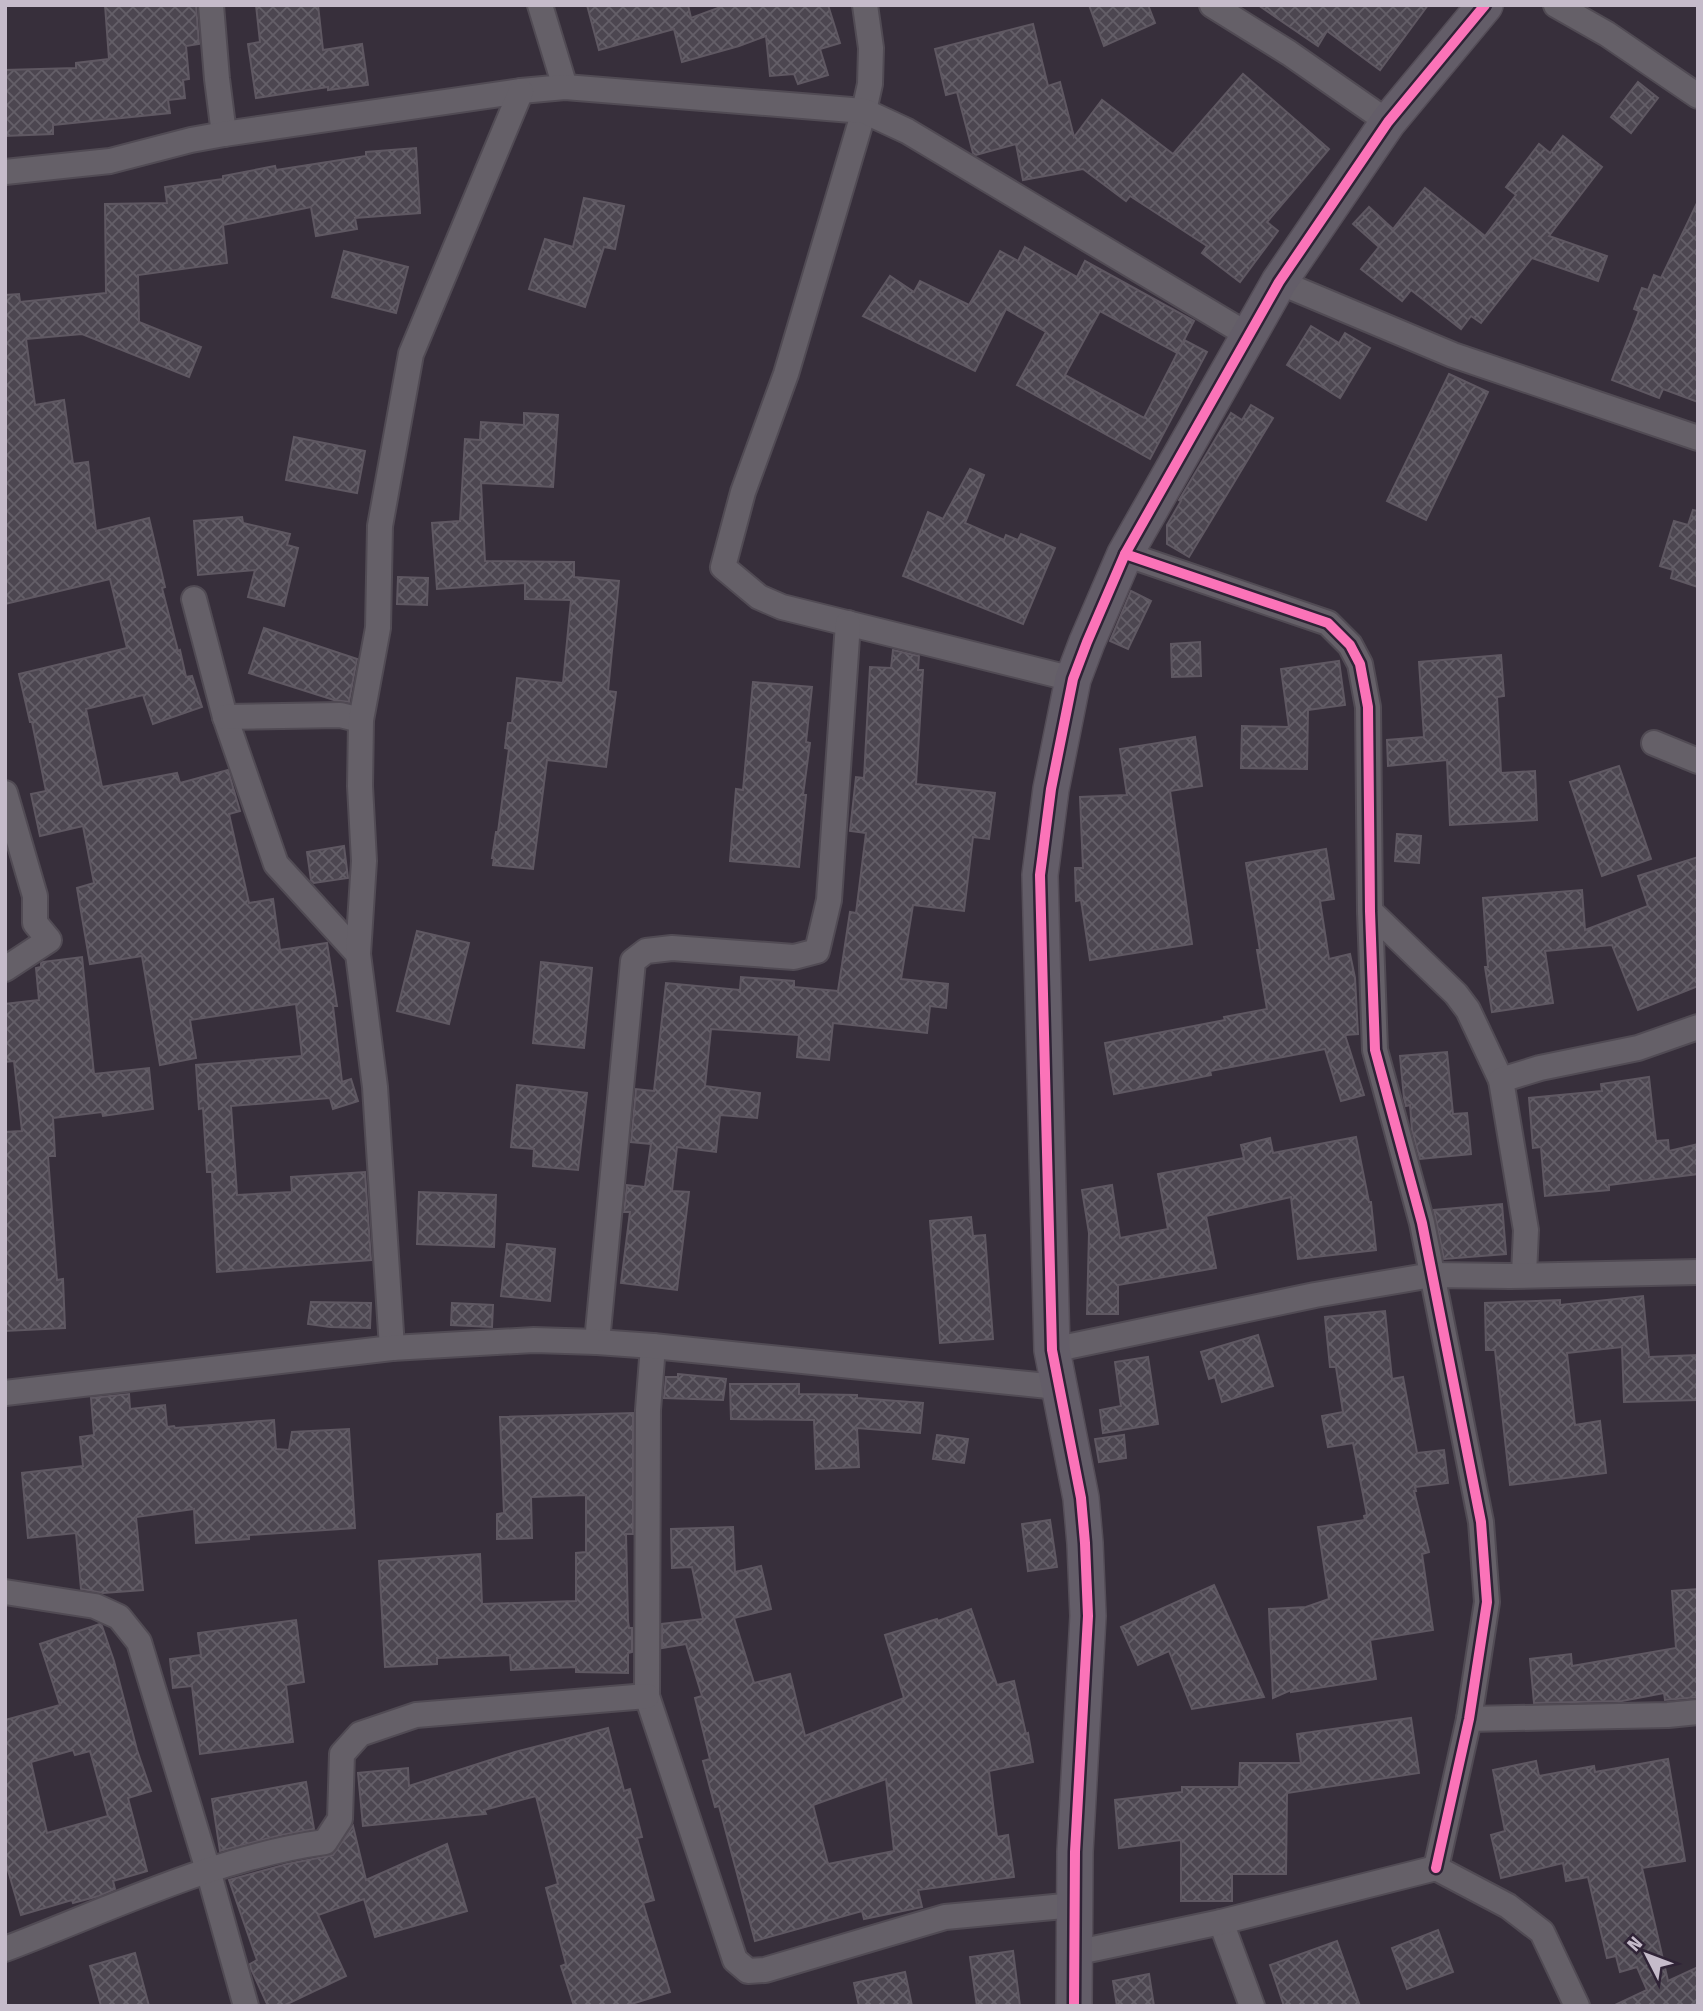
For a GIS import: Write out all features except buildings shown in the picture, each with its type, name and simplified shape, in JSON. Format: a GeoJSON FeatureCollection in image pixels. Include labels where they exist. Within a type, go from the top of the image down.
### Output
{"type":"FeatureCollection","features":[{"type":"Feature","properties":{"kind":"street"},"geometry":{"type":"LineString","coordinates":[[211,5],[224,134]]}},
{"type":"Feature","properties":{"kind":"street"},"geometry":{"type":"LineString","coordinates":[[540,5],[565,87]]}},
{"type":"Feature","properties":{"kind":"street"},"geometry":{"type":"LineString","coordinates":[[866,5],[871,48],[870,84],[864,111],[786,374],[743,492],[723,568],[759,597],[782,607],[1073,679]]}},
{"type":"Feature","properties":{"kind":"street"},"geometry":{"type":"LineString","coordinates":[[1212,5],[1289,53],[1388,122]]}},
{"type":"Feature","properties":{"kind":"street"},"geometry":{"type":"LineString","coordinates":[[1074,2006],[1074,1852],[1087,1604],[1081,1498],[1052,1350],[1040,874],[1051,789],[1073,679],[1125,554],[1279,282],[1388,122],[1485,5]]}},
{"type":"Feature","properties":{"kind":"street"},"geometry":{"type":"LineString","coordinates":[[1556,5],[1607,34],[1698,96]]}},
{"type":"Feature","properties":{"kind":"street"},"geometry":{"type":"LineString","coordinates":[[5,172],[110,161],[224,134],[565,87],[864,111],[907,131],[1248,335]]}},
{"type":"Feature","properties":{"kind":"street"},"geometry":{"type":"LineString","coordinates":[[393,1348],[375,1087],[358,954],[364,860],[360,786],[361,720],[378,628],[380,526],[411,354],[521,91]]}},
{"type":"Feature","properties":{"kind":"street"},"geometry":{"type":"LineString","coordinates":[[1279,282],[1453,355],[1698,439]]}},
{"type":"Feature","properties":{"kind":"street"},"geometry":{"type":"LineString","coordinates":[[1125,554],[1328,623],[1350,645],[1360,664],[1368,707],[1370,911],[1375,1050],[1422,1223],[1433,1275],[1481,1522],[1487,1602],[1469,1718],[1436,1868]]}},
{"type":"Feature","properties":{"kind":"street"},"geometry":{"type":"LineString","coordinates":[[194,598],[225,717],[276,864],[358,954]]}},
{"type":"Feature","properties":{"kind":"street"},"geometry":{"type":"LineString","coordinates":[[597,1342],[633,961],[646,951],[672,948],[794,957],[817,951],[829,900],[848,623]]}},
{"type":"Feature","properties":{"kind":"street"},"geometry":{"type":"LineString","coordinates":[[225,717],[340,715],[361,720]]}},
{"type":"Feature","properties":{"kind":"street"},"geometry":{"type":"LineString","coordinates":[[1654,743],[1698,761]]}},
{"type":"Feature","properties":{"kind":"street"},"geometry":{"type":"LineString","coordinates":[[5,793],[34,896],[35,923],[49,940],[5,969]]}},
{"type":"Feature","properties":{"kind":"street"},"geometry":{"type":"LineString","coordinates":[[1370,911],[1456,994],[1468,1010],[1501,1080],[1526,1230],[1524,1275]]}},
{"type":"Feature","properties":{"kind":"street"},"geometry":{"type":"LineString","coordinates":[[1501,1080],[1540,1068],[1638,1048],[1698,1027]]}},
{"type":"Feature","properties":{"kind":"street"},"geometry":{"type":"LineString","coordinates":[[1052,1350],[1315,1295],[1433,1275],[1698,1272]]}},
{"type":"Feature","properties":{"kind":"street"},"geometry":{"type":"LineString","coordinates":[[5,1393],[393,1348],[534,1340],[653,1346],[1058,1387]]}},
{"type":"Feature","properties":{"kind":"street"},"geometry":{"type":"LineString","coordinates":[[653,1346],[648,1410],[647,1696],[735,1960],[748,1971],[765,1970],[945,1917],[1075,1905]]}},
{"type":"Feature","properties":{"kind":"street"},"geometry":{"type":"LineString","coordinates":[[5,1592],[95,1606],[119,1617],[139,1642],[246,2006]]}},
{"type":"Feature","properties":{"kind":"street"},"geometry":{"type":"LineString","coordinates":[[5,1949],[208,1870],[297,1846],[325,1842],[340,1819],[342,1754],[360,1734],[416,1716],[647,1696]]}},
{"type":"Feature","properties":{"kind":"street"},"geometry":{"type":"LineString","coordinates":[[1469,1718],[1698,1712]]}},
{"type":"Feature","properties":{"kind":"street"},"geometry":{"type":"LineString","coordinates":[[1074,1953],[1222,1922],[1436,1868],[1508,1906],[1542,1932],[1577,2006]]}},
{"type":"Feature","properties":{"kind":"street"},"geometry":{"type":"LineString","coordinates":[[1222,1922],[1252,2006]]}},
{"type":"Feature","properties":{"kind":"cycle path"},"geometry":{"type":"LineString","coordinates":[[1074,2006],[1075,1852],[1088,1616],[1081,1498],[1052,1350],[1040,875],[1051,789],[1073,679],[1125,554],[1279,282],[1388,122],[1485,5]]}},
{"type":"Feature","properties":{"kind":"cycle path"},"geometry":{"type":"LineString","coordinates":[[1125,554],[1328,623],[1350,645],[1360,664],[1368,707],[1370,911],[1375,1050],[1422,1223],[1481,1522],[1487,1602],[1469,1719],[1436,1868]]}}]}
